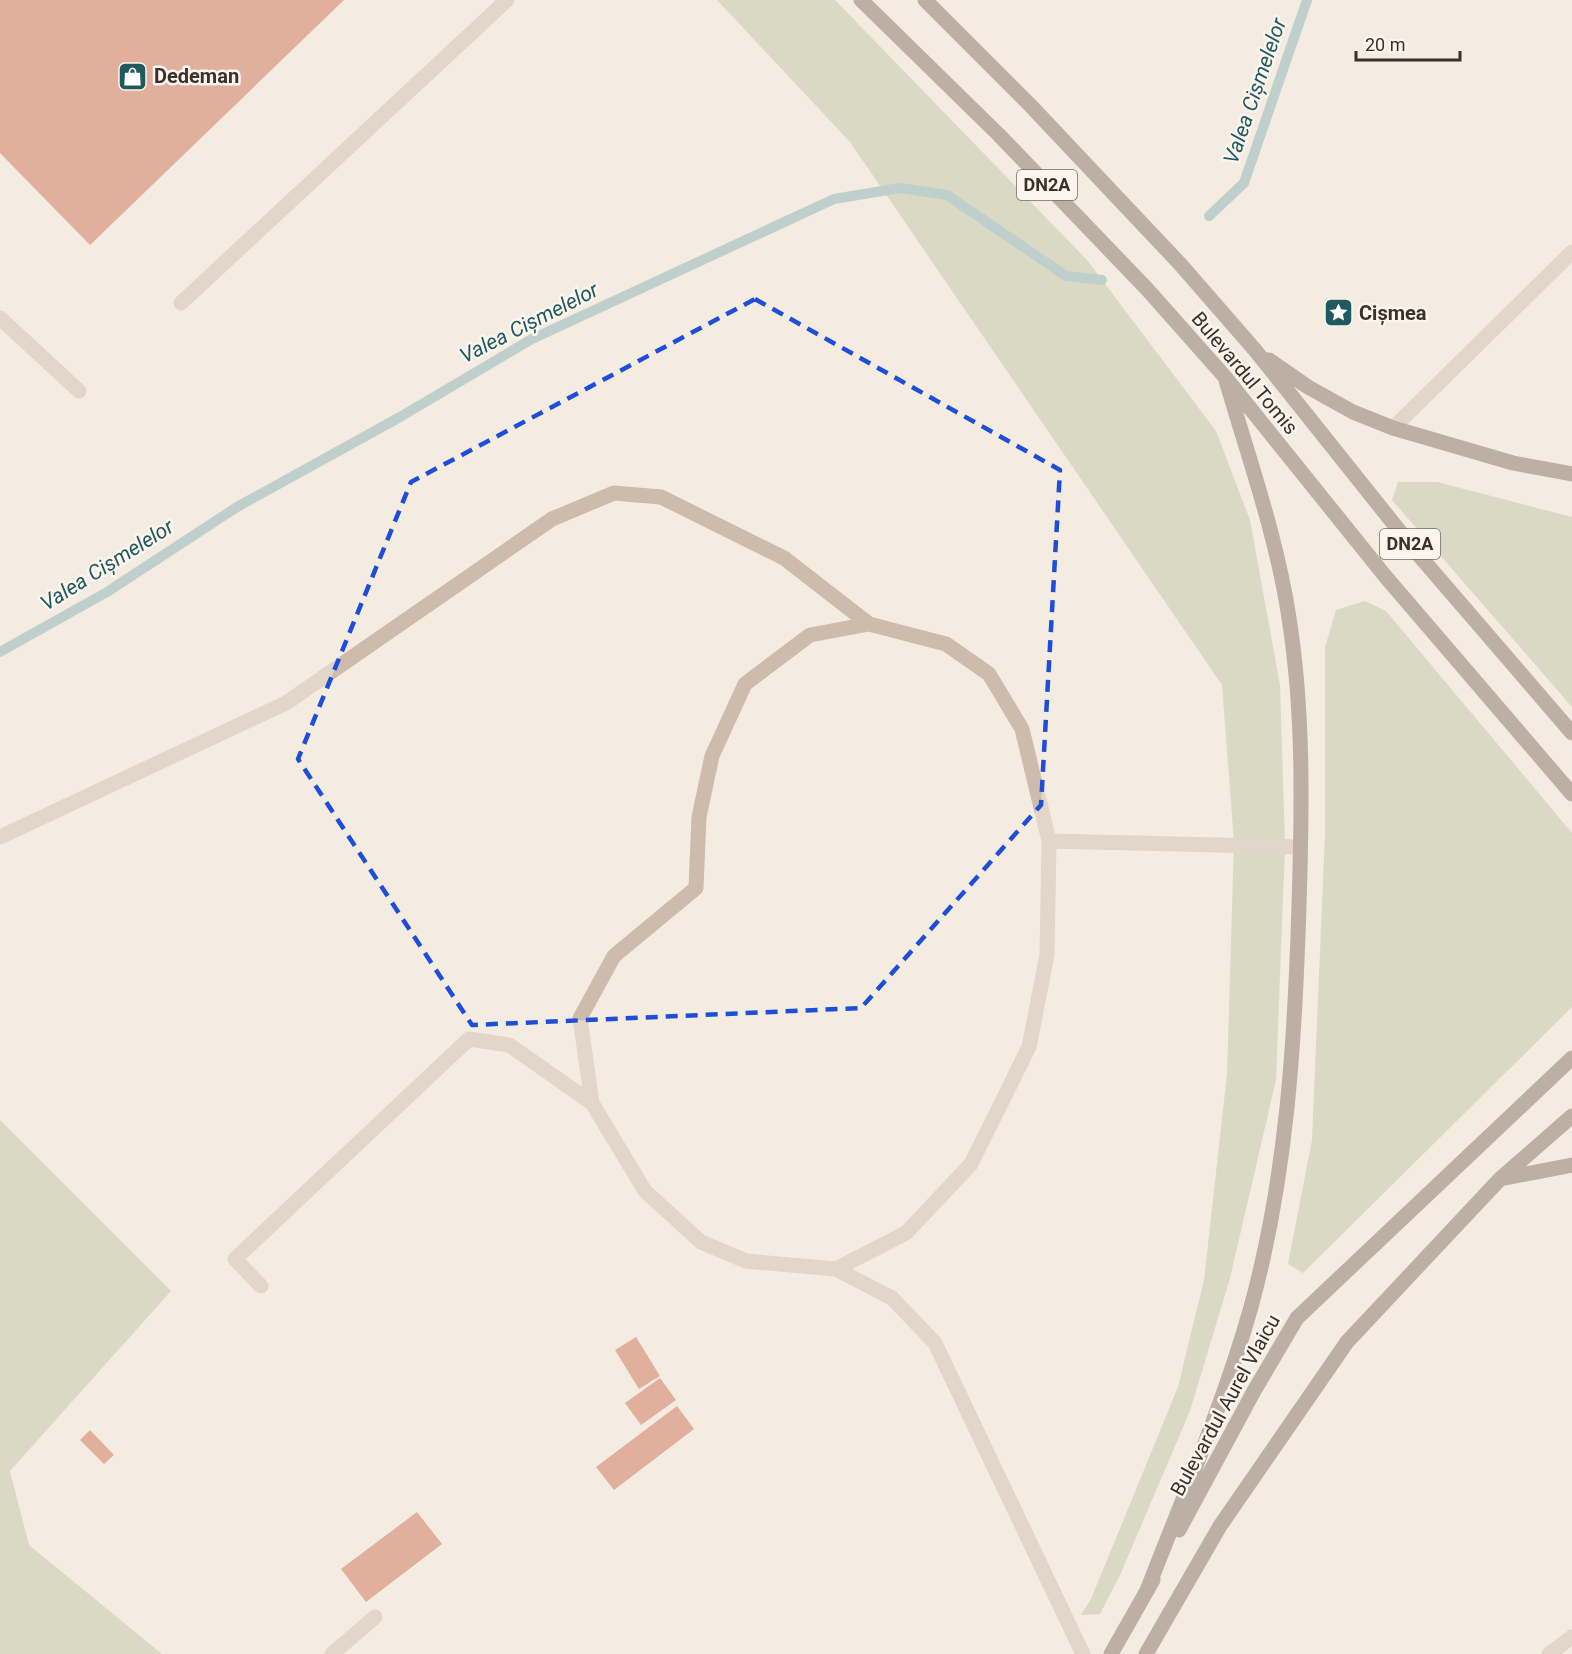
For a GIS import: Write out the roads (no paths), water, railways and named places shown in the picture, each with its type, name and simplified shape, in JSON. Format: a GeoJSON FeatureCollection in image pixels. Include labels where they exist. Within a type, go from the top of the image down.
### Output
{"type":"FeatureCollection","features":[{"type":"Feature","properties":{"kind":"main road","name":"Bulevardul Tomis"},"geometry":{"type":"LineString","coordinates":[[861,0],[1008,143],[1147,289],[1225,377],[1355,540],[1572,794]]}},
{"type":"Feature","properties":{"kind":"main road","name":"Bulevardul Tomis"},"geometry":{"type":"LineString","coordinates":[[925,0],[1030,105],[1165,248],[1255,350],[1417,553],[1572,733]]}},
{"type":"Feature","properties":{"kind":"main road"},"geometry":{"type":"LineString","coordinates":[[1255,350],[1308,387],[1353,412],[1393,428],[1513,463],[1572,474]]}},
{"type":"Feature","properties":{"kind":"main road"},"geometry":{"type":"LineString","coordinates":[[1148,1588],[1222,1396],[1251,1307],[1274,1205],[1289,1098],[1300,847],[1298,696],[1289,617],[1273,542],[1225,377]]}},
{"type":"Feature","properties":{"kind":"main road","name":"Bulevardul Aurel Vlaicu"},"geometry":{"type":"LineString","coordinates":[[1112,1654],[1254,1390],[1297,1318],[1572,1058]]}},
{"type":"Feature","properties":{"kind":"main road"},"geometry":{"type":"LineString","coordinates":[[1146,1654],[1220,1526],[1347,1341],[1500,1179],[1572,1116]]}},
{"type":"Feature","properties":{"kind":"main road"},"geometry":{"type":"LineString","coordinates":[[1500,1179],[1572,1165]]}},
{"type":"Feature","properties":{"kind":"street"},"geometry":{"type":"LineString","coordinates":[[181,303],[507,0]]}},
{"type":"Feature","properties":{"kind":"street"},"geometry":{"type":"LineString","coordinates":[[1393,428],[1572,252]]}},
{"type":"Feature","properties":{"kind":"street"},"geometry":{"type":"LineString","coordinates":[[0,318],[78,391]]}},
{"type":"Feature","properties":{"kind":"street"},"geometry":{"type":"LineString","coordinates":[[0,837],[286,703],[552,519],[614,493],[661,497],[784,558],[870,624],[946,644],[989,674],[1022,729],[1049,841],[1047,955],[1029,1047],[982,1143],[971,1164],[906,1233],[836,1269]]}},
{"type":"Feature","properties":{"kind":"street"},"geometry":{"type":"LineString","coordinates":[[870,624],[810,635],[745,684],[712,756],[699,817],[696,888],[614,956],[580,1018],[592,1103],[645,1191],[701,1242],[746,1261],[836,1269],[892,1298],[935,1343],[1083,1654]]}},
{"type":"Feature","properties":{"kind":"street"},"geometry":{"type":"LineString","coordinates":[[1049,841],[1300,847]]}},
{"type":"Feature","properties":{"kind":"street"},"geometry":{"type":"LineString","coordinates":[[261,1286],[235,1259],[469,1039],[509,1044],[592,1103]]}},
{"type":"Feature","properties":{"kind":"street"},"geometry":{"type":"LineString","coordinates":[[332,1654],[375,1617]]}},
{"type":"Feature","properties":{"kind":"street"},"geometry":{"type":"LineString","coordinates":[[1549,1654],[1572,1637]]}},
{"type":"Feature","properties":{"kind":"waterway","name":"Valea Cișmelelor"},"geometry":{"type":"LineString","coordinates":[[1209,216],[1244,183],[1307,0]]}},
{"type":"Feature","properties":{"kind":"waterway","name":"Valea Cișmelelor"},"geometry":{"type":"LineString","coordinates":[[0,652],[107,592],[237,507],[400,417],[532,339],[834,199],[900,188],[947,195],[1066,276],[1102,280]]}},
{"type":"Feature","properties":{"kind":"place","name":"Dedeman"},"geometry":{"type":"Point","coordinates":[133,76]}},
{"type":"Feature","properties":{"kind":"place","name":"Cișmea"},"geometry":{"type":"Point","coordinates":[1338,313]}}]}
